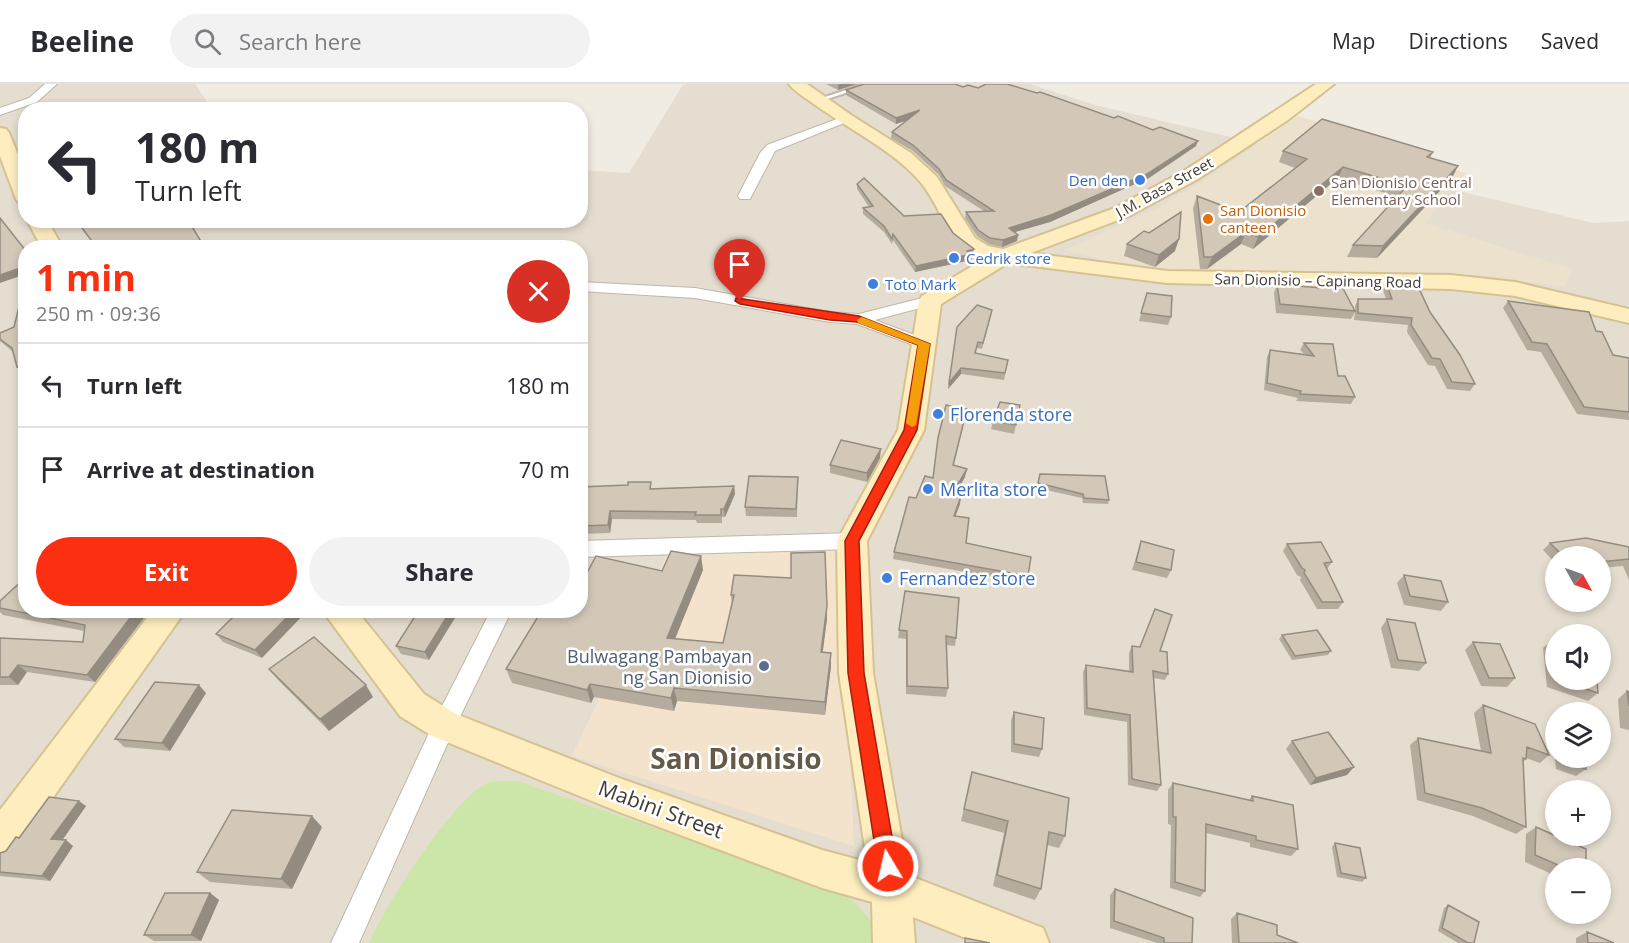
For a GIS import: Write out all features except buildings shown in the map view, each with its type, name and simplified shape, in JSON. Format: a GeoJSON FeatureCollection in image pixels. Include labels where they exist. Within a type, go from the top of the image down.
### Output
{"type":"FeatureCollection","features":[{"type":"Feature","properties":{"kind":"main road","name":"San Dionisio – Capinang Road"},"geometry":{"type":"LineString","coordinates":[[797,84],[845,119],[905,157],[930,181],[968,242],[981,250],[1004,256],[1167,277],[1451,282],[1515,289],[1629,316]]}},
{"type":"Feature","properties":{"kind":"main road","name":"J.M. Basa Street"},"geometry":{"type":"LineString","coordinates":[[930,301],[1004,256],[1122,212],[1191,175],[1282,116],[1326,84]]}},
{"type":"Feature","properties":{"kind":"main road"},"geometry":{"type":"LineString","coordinates":[[0,133],[18,179]]}},
{"type":"Feature","properties":{"kind":"main road"},"geometry":{"type":"LineString","coordinates":[[894,943],[891,888],[856,673],[852,541],[911,430],[930,301]]}},
{"type":"Feature","properties":{"kind":"main road"},"geometry":{"type":"LineString","coordinates":[[0,841],[165,618]]}},
{"type":"Feature","properties":{"kind":"main road","name":"Mabini Street"},"geometry":{"type":"LineString","coordinates":[[342,618],[412,705],[444,725],[631,799],[822,869],[891,888],[1028,943]]}},
{"type":"Feature","properties":{"kind":"street"},"geometry":{"type":"LineString","coordinates":[[28,102],[52,84]]}},
{"type":"Feature","properties":{"kind":"street"},"geometry":{"type":"LineString","coordinates":[[0,112],[18,105]]}},
{"type":"Feature","properties":{"kind":"street"},"geometry":{"type":"LineString","coordinates":[[745,196],[766,153],[771,148],[845,119]]}},
{"type":"Feature","properties":{"kind":"street"},"geometry":{"type":"LineString","coordinates":[[588,286],[695,293],[830,317],[859,319],[924,344]]}},
{"type":"Feature","properties":{"kind":"street"},"geometry":{"type":"LineString","coordinates":[[859,319],[930,301]]}},
{"type":"Feature","properties":{"kind":"street"},"geometry":{"type":"LineString","coordinates":[[588,549],[852,541]]}},
{"type":"Feature","properties":{"kind":"street"},"geometry":{"type":"LineString","coordinates":[[345,943],[444,725],[498,618]]}},
{"type":"Feature","properties":{"kind":"lane"},"geometry":{"type":"LineString","coordinates":[[819,100],[870,84]]}},
{"type":"Feature","properties":{"kind":"shaded area"},"geometry":{"type":"Polygon","coordinates":[[[0,84],[195,84],[207,102],[18,102],[18,228],[588,228],[588,170],[629,173],[682,86],[687,84],[1030,84],[1095,105],[1594,223],[1629,221],[1629,943],[0,943],[0,84]]]}},
{"type":"Feature","properties":{"kind":"shaded area","name":"San Dionisio Central Elementary School"},"geometry":{"type":"Polygon","coordinates":[[[1298,116],[1348,130],[1345,136],[1466,173],[1425,223],[1572,269],[1565,287],[1474,275],[1310,271],[1177,273],[1120,265],[1065,250],[1160,207],[1212,175],[1298,116]]]}},
{"type":"Feature","properties":{"kind":"shaded area"},"geometry":{"type":"Polygon","coordinates":[[[840,550],[854,846],[572,756],[667,554],[840,550]]]}},
{"type":"Feature","properties":{"kind":"green space"},"geometry":{"type":"Polygon","coordinates":[[[517,781],[843,892],[870,921],[876,943],[369,943],[404,881],[454,812],[470,795],[485,784],[517,781]]]}},
{"type":"Feature","properties":{"kind":"slow traffic"},"geometry":{"type":"LineString","coordinates":[[862,320],[924,344],[912,423]]}},
{"type":"Feature","properties":{"kind":"place","name":"Den den"},"geometry":{"type":"Point","coordinates":[1140,180]}},
{"type":"Feature","properties":{"kind":"place","name":"San Dionisio Central Elementary School"},"geometry":{"type":"Point","coordinates":[1319,191]}},
{"type":"Feature","properties":{"kind":"place","name":"San Dionisio canteen"},"geometry":{"type":"Point","coordinates":[1208,219]}},
{"type":"Feature","properties":{"kind":"place","name":"Cedrik store"},"geometry":{"type":"Point","coordinates":[954,258]}},
{"type":"Feature","properties":{"kind":"place","name":"Toto Mark"},"geometry":{"type":"Point","coordinates":[873,284]}},
{"type":"Feature","properties":{"kind":"place","name":"Florenda store"},"geometry":{"type":"Point","coordinates":[938,414]}},
{"type":"Feature","properties":{"kind":"place","name":"Merlita store"},"geometry":{"type":"Point","coordinates":[928,489]}},
{"type":"Feature","properties":{"kind":"place","name":"Fernandez store"},"geometry":{"type":"Point","coordinates":[887,578]}},
{"type":"Feature","properties":{"kind":"place","name":"Bulwagang Pambayan ng San Dionisio"},"geometry":{"type":"Point","coordinates":[764,666]}},
{"type":"Feature","properties":{"kind":"district","name":"San Dionisio"},"geometry":{"type":"Point","coordinates":[736,758]}},
{"type":"Feature","properties":{"kind":"route"},"geometry":{"type":"LineString","coordinates":[[740,301],[830,317],[859,319],[924,344],[911,430],[852,541],[856,673],[888,866]]}}]}
